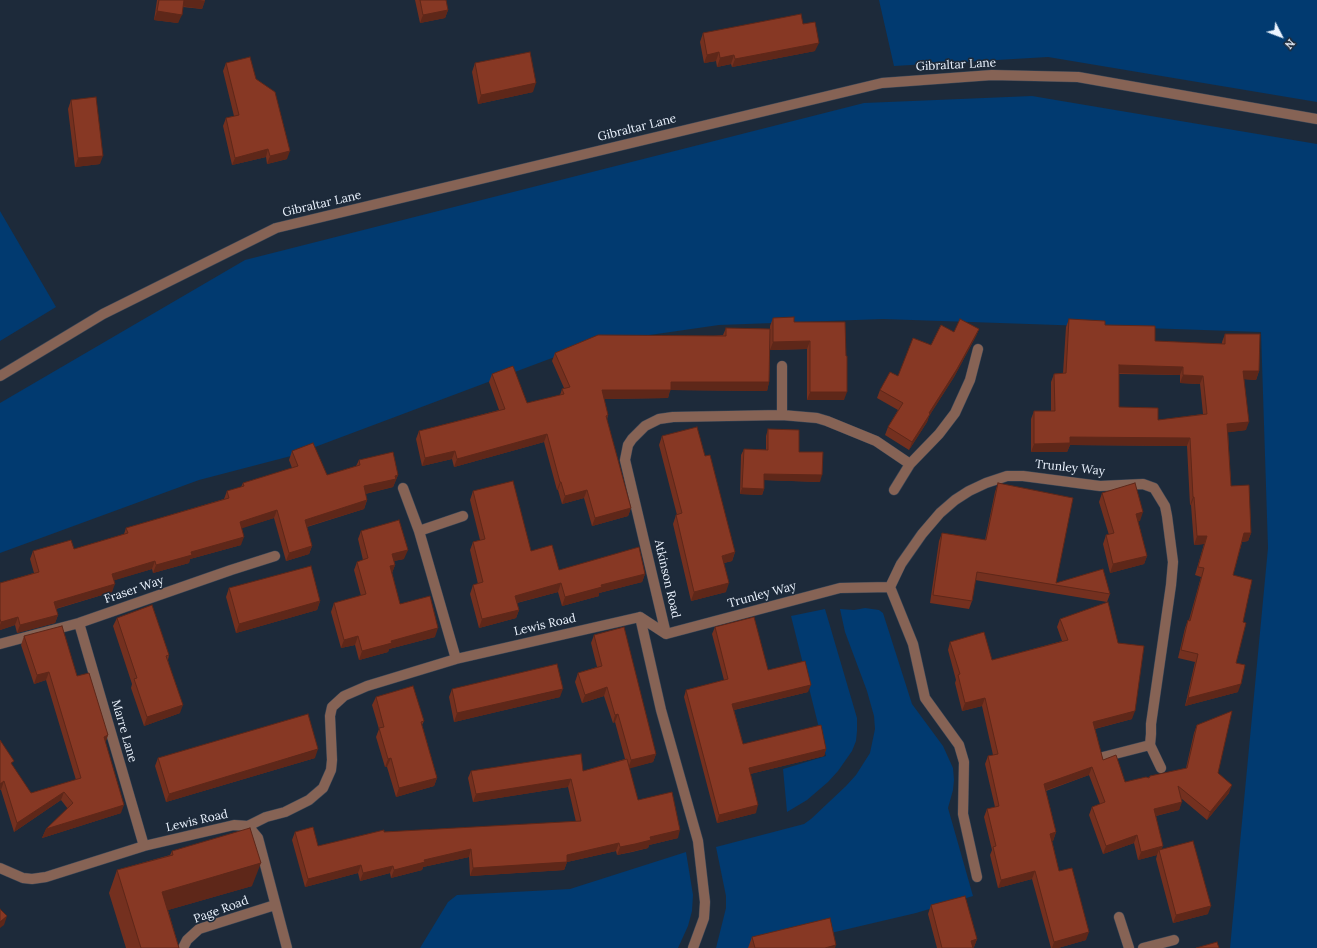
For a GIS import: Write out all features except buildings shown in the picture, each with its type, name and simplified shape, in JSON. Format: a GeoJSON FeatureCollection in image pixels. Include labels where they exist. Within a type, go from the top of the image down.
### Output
{"type":"FeatureCollection","features":[{"type":"Feature","properties":{"kind":"street","name":"Gibraltar Lane"},"geometry":{"type":"LineString","coordinates":[[0,376],[103,314],[276,228],[882,83],[992,75],[1078,77],[1317,119]]}},
{"type":"Feature","properties":{"kind":"street"},"geometry":{"type":"LineString","coordinates":[[894,490],[910,464],[955,413],[970,380],[978,349]]}},
{"type":"Feature","properties":{"kind":"street"},"geometry":{"type":"LineString","coordinates":[[782,366],[782,415]]}},
{"type":"Feature","properties":{"kind":"street","name":"Atkinson Road"},"geometry":{"type":"LineString","coordinates":[[666,634],[625,460],[628,445],[642,429],[659,419],[680,417],[782,415],[817,418],[876,441],[910,464]]}},
{"type":"Feature","properties":{"kind":"street","name":"Trunley Way"},"geometry":{"type":"LineString","coordinates":[[666,634],[840,588],[890,587],[908,552],[940,513],[955,500],[969,491],[1007,476],[1023,476],[1100,486],[1143,484],[1154,488],[1164,506],[1167,516],[1173,562],[1151,724],[1150,745],[1161,768]]}},
{"type":"Feature","properties":{"kind":"street"},"geometry":{"type":"LineString","coordinates":[[403,488],[419,531],[456,659]]}},
{"type":"Feature","properties":{"kind":"street"},"geometry":{"type":"LineString","coordinates":[[419,531],[463,516]]}},
{"type":"Feature","properties":{"kind":"street","name":"Fraser Way"},"geometry":{"type":"LineString","coordinates":[[0,644],[79,623],[274,556]]}},
{"type":"Feature","properties":{"kind":"street"},"geometry":{"type":"LineString","coordinates":[[890,587],[913,644],[925,698],[959,745],[964,762],[963,814],[977,877]]}},
{"type":"Feature","properties":{"kind":"street"},"geometry":{"type":"LineString","coordinates":[[640,617],[661,710],[698,841],[705,902],[704,918],[693,948]]}},
{"type":"Feature","properties":{"kind":"street","name":"Atkinson Road"},"geometry":{"type":"LineString","coordinates":[[640,617],[666,634]]}},
{"type":"Feature","properties":{"kind":"street","name":"Lewis Road"},"geometry":{"type":"LineString","coordinates":[[0,868],[23,878],[46,877],[144,846],[234,825],[248,826],[266,817],[298,806],[309,800],[323,788],[331,770],[330,716],[332,707],[344,696],[367,686],[456,659],[640,617]]}},
{"type":"Feature","properties":{"kind":"street","name":"Marre Lane"},"geometry":{"type":"LineString","coordinates":[[79,623],[144,846]]}},
{"type":"Feature","properties":{"kind":"street"},"geometry":{"type":"LineString","coordinates":[[1103,758],[1150,745]]}},
{"type":"Feature","properties":{"kind":"street"},"geometry":{"type":"LineString","coordinates":[[248,826],[258,838],[287,948]]}},
{"type":"Feature","properties":{"kind":"street","name":"Page Road"},"geometry":{"type":"LineString","coordinates":[[183,948],[188,940],[199,929],[275,905]]}},
{"type":"Feature","properties":{"kind":"street"},"geometry":{"type":"LineString","coordinates":[[1118,917],[1129,948]]}},
{"type":"Feature","properties":{"kind":"street"},"geometry":{"type":"LineString","coordinates":[[1142,948],[1174,940]]}},
{"type":"Feature","properties":{"kind":"shaded area"},"geometry":{"type":"Polygon","coordinates":[[[879,0],[1317,0],[1317,102],[1048,57],[894,66],[879,0]]]}},
{"type":"Feature","properties":{"kind":"shaded area"},"geometry":{"type":"Polygon","coordinates":[[[1032,96],[1317,144],[1317,948],[1230,948],[1268,548],[1261,332],[883,319],[719,325],[601,342],[576,349],[291,456],[199,480],[0,553],[0,403],[245,260],[864,103],[1032,96]]]}},
{"type":"Feature","properties":{"kind":"shaded area"},"geometry":{"type":"Polygon","coordinates":[[[0,211],[56,307],[0,341],[0,211]]]}},
{"type":"Feature","properties":{"kind":"shaded area"},"geometry":{"type":"Polygon","coordinates":[[[865,608],[879,610],[883,613],[912,704],[943,746],[953,768],[953,790],[948,808],[973,896],[916,913],[801,940],[775,948],[716,948],[726,908],[726,896],[716,847],[804,824],[846,786],[856,775],[870,753],[875,729],[874,716],[867,691],[845,632],[840,609],[854,610],[865,608]]]}},
{"type":"Feature","properties":{"kind":"shaded area"},"geometry":{"type":"Polygon","coordinates":[[[825,609],[857,718],[856,741],[852,751],[828,782],[807,800],[787,812],[783,769],[826,756],[791,616],[825,609]]]}},
{"type":"Feature","properties":{"kind":"shaded area"},"geometry":{"type":"Polygon","coordinates":[[[686,852],[693,895],[692,911],[688,926],[678,948],[420,948],[448,902],[457,895],[570,889],[686,852]]]}}]}
